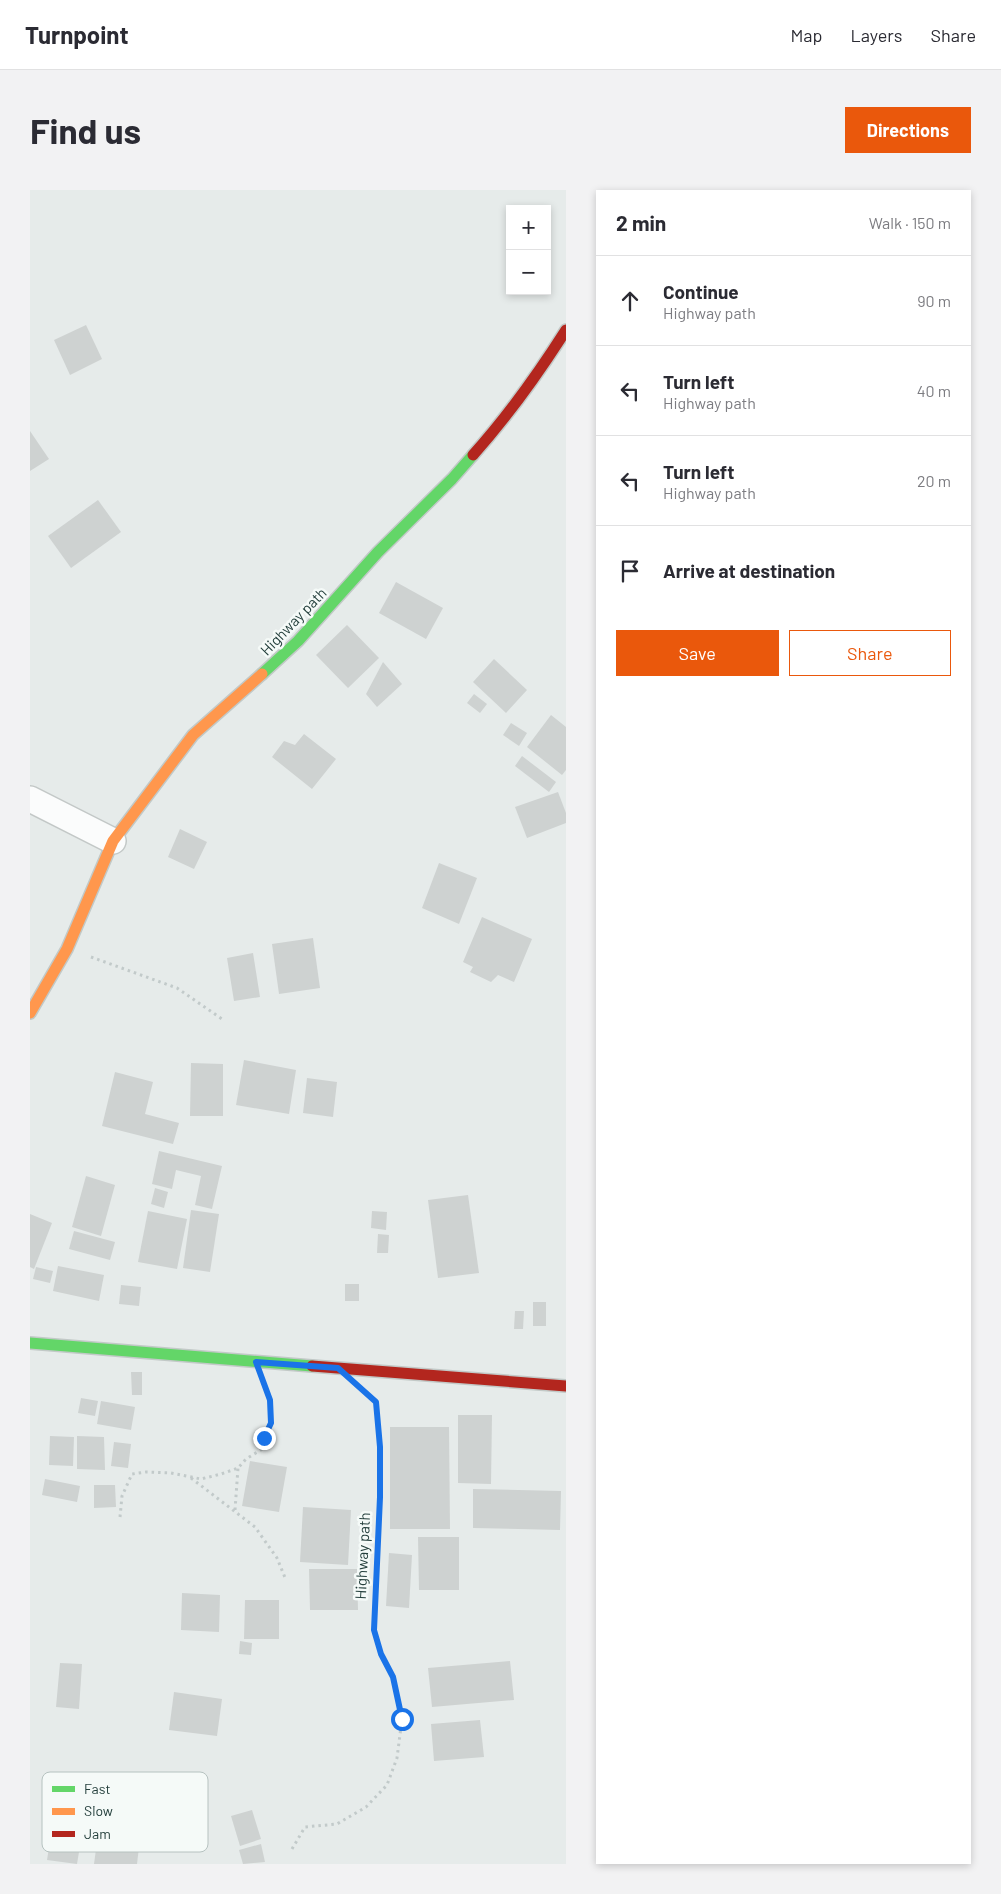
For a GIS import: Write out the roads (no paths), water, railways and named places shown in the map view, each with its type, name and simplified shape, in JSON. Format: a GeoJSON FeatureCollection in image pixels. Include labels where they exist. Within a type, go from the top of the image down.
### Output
{"type":"FeatureCollection","features":[{"type":"Feature","properties":{"kind":"street","name":"Highway path"},"geometry":{"type":"LineString","coordinates":[[30,1013],[67,949],[113,841],[192,735],[298,641],[378,552],[452,479],[501,424],[566,330]]}},
{"type":"Feature","properties":{"kind":"street"},"geometry":{"type":"LineString","coordinates":[[30,799],[113,841]]}},
{"type":"Feature","properties":{"kind":"street"},"geometry":{"type":"LineString","coordinates":[[30,1343],[566,1386]]}}]}
